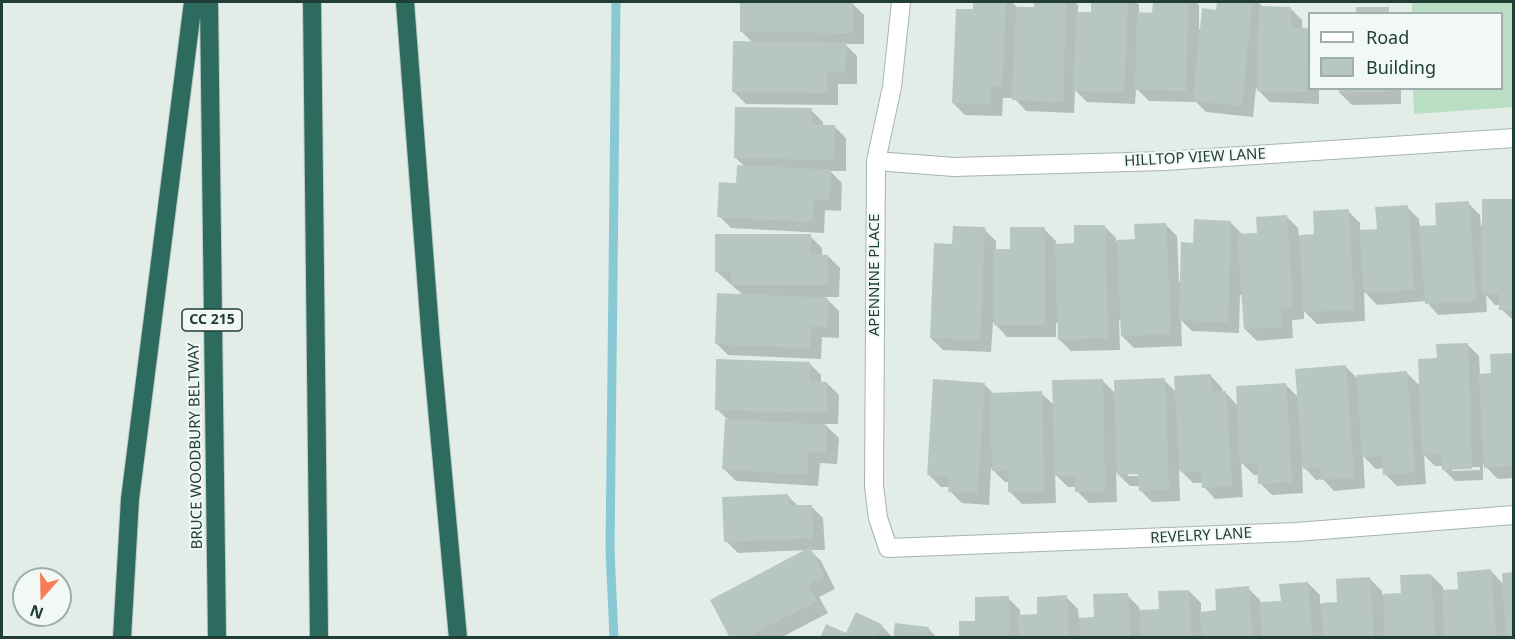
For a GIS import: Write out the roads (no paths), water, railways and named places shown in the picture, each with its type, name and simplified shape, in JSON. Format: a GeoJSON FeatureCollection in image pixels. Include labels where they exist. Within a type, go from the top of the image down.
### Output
{"type":"FeatureCollection","features":[{"type":"Feature","properties":{"kind":"highway"},"geometry":{"type":"LineString","coordinates":[[122,638],[130,499],[193,2]]}},
{"type":"Feature","properties":{"kind":"highway","name":"BRUCE WOODBURY BELTWAY"},"geometry":{"type":"LineString","coordinates":[[208,2],[218,638]]}},
{"type":"Feature","properties":{"kind":"highway"},"geometry":{"type":"LineString","coordinates":[[312,2],[319,638]]}},
{"type":"Feature","properties":{"kind":"highway"},"geometry":{"type":"LineString","coordinates":[[405,2],[430,343],[458,638]]}},
{"type":"Feature","properties":{"kind":"street","name":"APENNINE PLACE"},"geometry":{"type":"LineString","coordinates":[[888,548],[878,518],[873,456],[876,161],[892,87],[901,2]]}},
{"type":"Feature","properties":{"kind":"street","name":"HILLTOP VIEW LANE"},"geometry":{"type":"LineString","coordinates":[[876,161],[954,167],[1164,161],[1514,138]]}},
{"type":"Feature","properties":{"kind":"street","name":"REVELRY LANE"},"geometry":{"type":"LineString","coordinates":[[888,548],[1296,532],[1514,515]]}},
{"type":"Feature","properties":{"kind":"waterway"},"geometry":{"type":"LineString","coordinates":[[614,638],[610,550],[616,2]]}}]}
